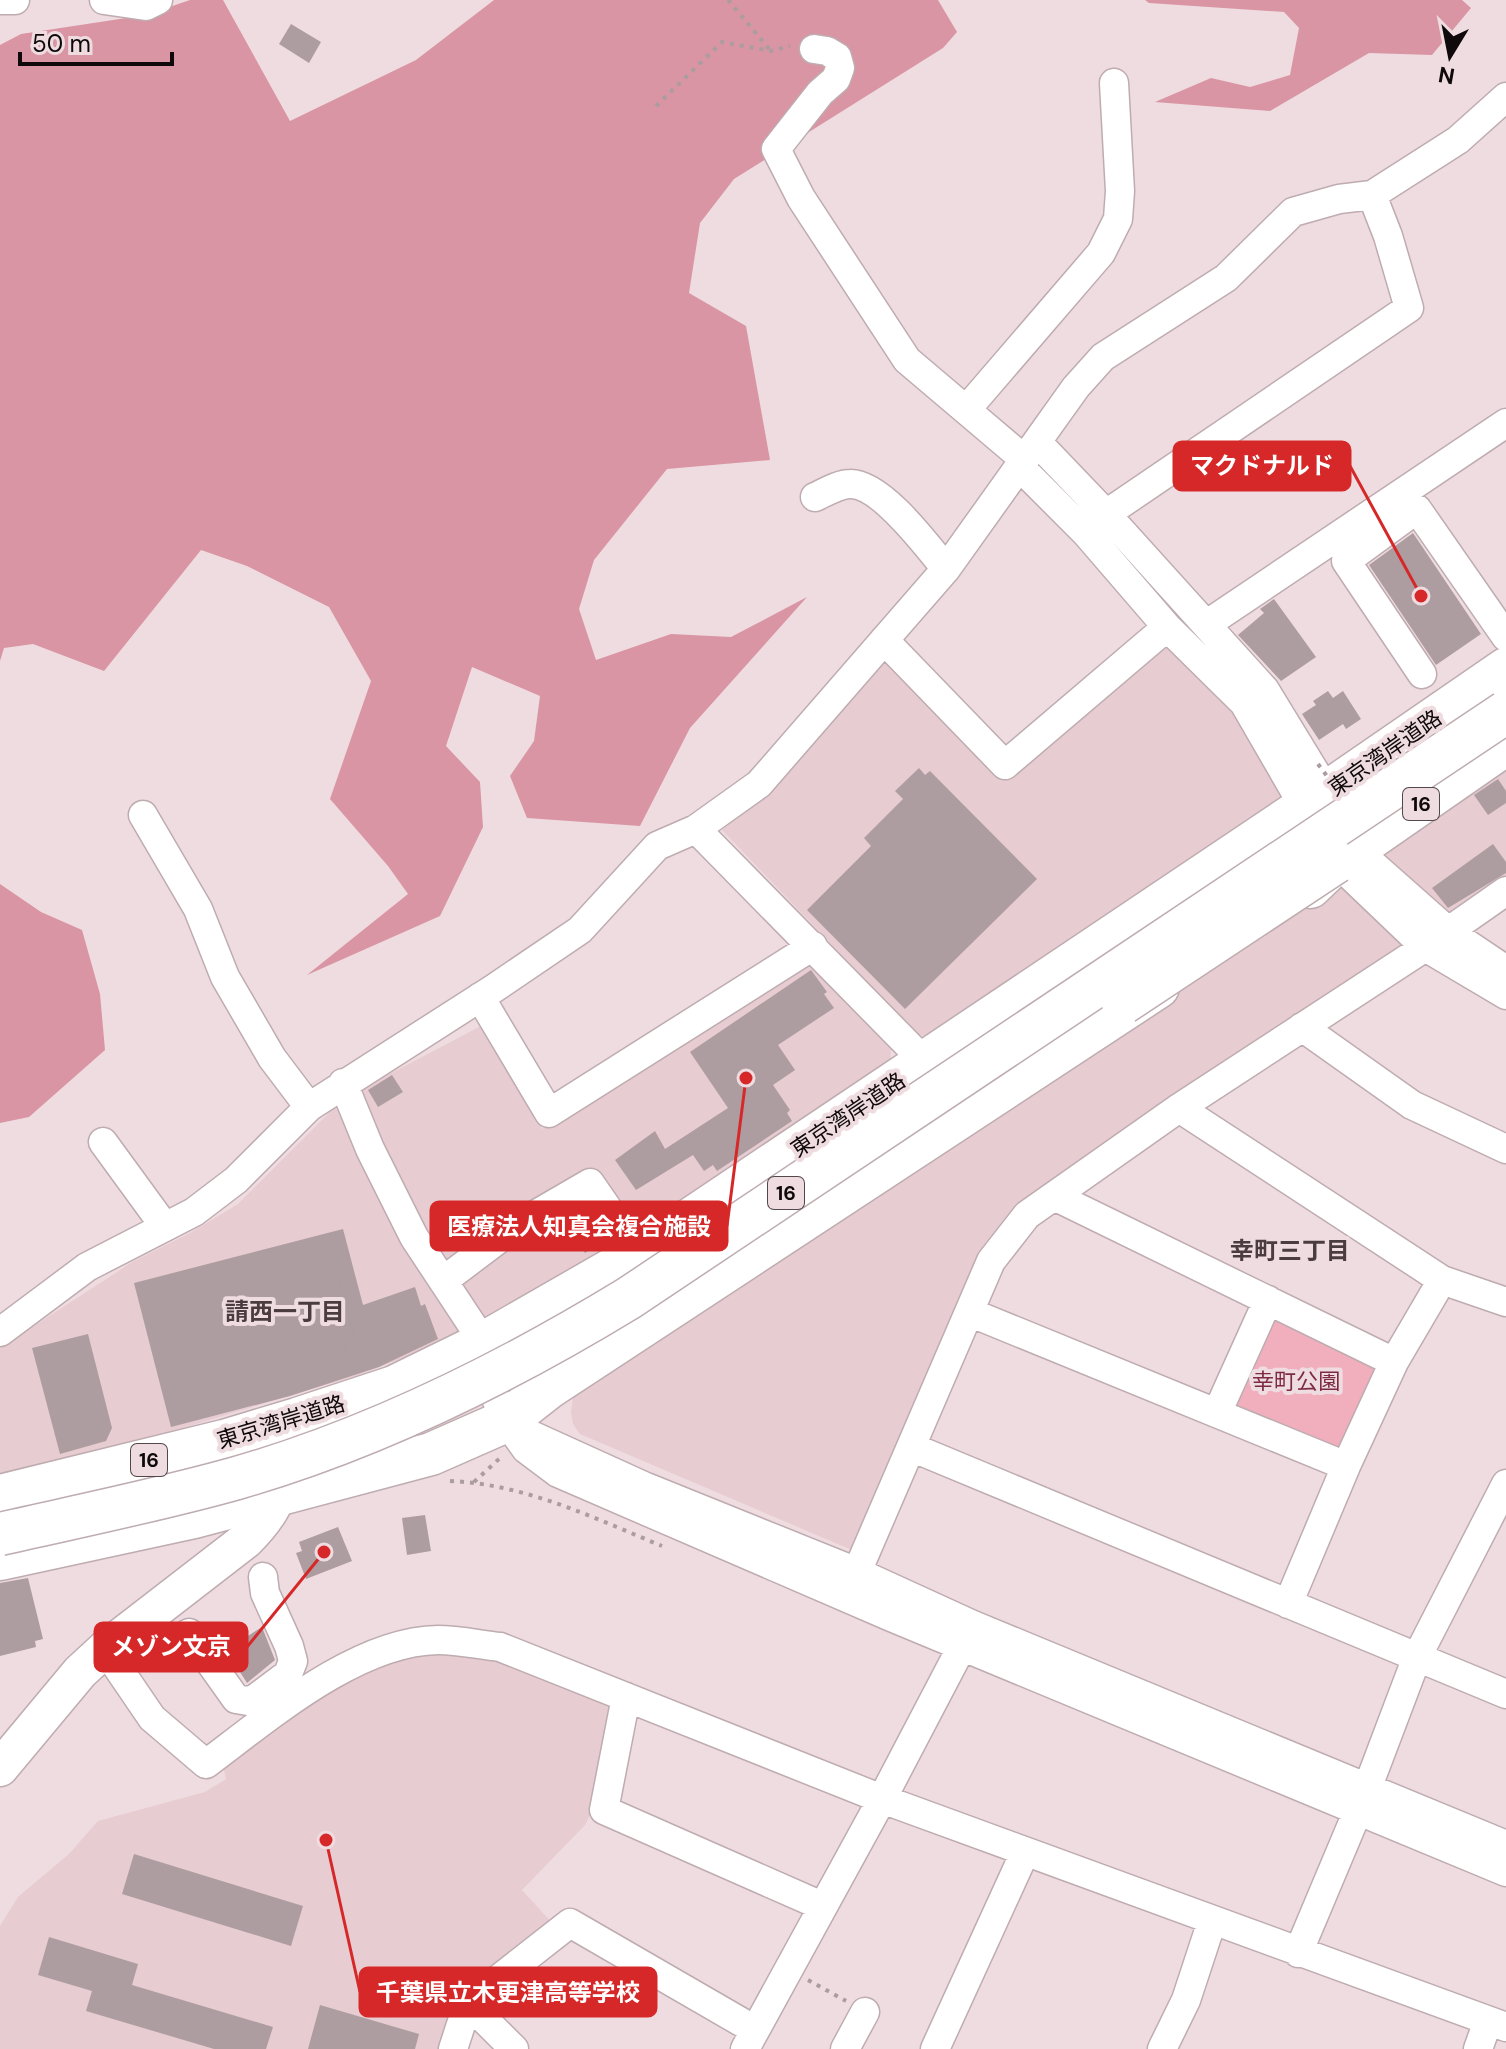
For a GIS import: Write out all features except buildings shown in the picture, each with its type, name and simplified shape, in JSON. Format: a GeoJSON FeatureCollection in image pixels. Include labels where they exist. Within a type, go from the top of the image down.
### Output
{"type":"FeatureCollection","features":[{"type":"Feature","properties":{"kind":"highway","name":"東京湾岸道路"},"geometry":{"type":"LineString","coordinates":[[0,1496],[224,1441],[297,1419],[394,1387],[484,1343],[639,1254],[1506,669]]}},
{"type":"Feature","properties":{"kind":"highway","name":"東京湾岸道路"},"geometry":{"type":"LineString","coordinates":[[0,1534],[237,1478],[318,1451],[448,1398],[555,1343],[629,1298],[1506,712]]}},
{"type":"Feature","properties":{"kind":"highway","name":"16"},"geometry":{"type":"LineString","coordinates":[[395,1420],[455,1414],[544,1375],[616,1336],[1347,855],[1506,744]]}},
{"type":"Feature","properties":{"kind":"highway","name":"16"},"geometry":{"type":"LineString","coordinates":[[0,1559],[280,1496],[431,1454],[506,1421],[548,1388],[1317,882],[1347,855]]}},
{"type":"Feature","properties":{"kind":"main road"},"geometry":{"type":"LineString","coordinates":[[0,1768],[80,1672],[105,1649],[246,1540],[264,1522],[280,1496],[297,1419]]}},
{"type":"Feature","properties":{"kind":"street"},"geometry":{"type":"LineString","coordinates":[[0,0],[15,0]]}},
{"type":"Feature","properties":{"kind":"street"},"geometry":{"type":"LineString","coordinates":[[104,0],[146,6],[158,0]]}},
{"type":"Feature","properties":{"kind":"street"},"geometry":{"type":"LineString","coordinates":[[814,49],[837,57],[840,68],[836,79],[820,93],[776,149],[801,198],[907,360],[966,410],[1106,514],[1265,690],[1316,800],[1347,855],[1437,938],[1506,995]]}},
{"type":"Feature","properties":{"kind":"street"},"geometry":{"type":"LineString","coordinates":[[966,410],[1101,253],[1118,219],[1120,191],[1114,83]]}},
{"type":"Feature","properties":{"kind":"street"},"geometry":{"type":"LineString","coordinates":[[0,1332],[87,1267],[194,1212],[236,1180],[309,1107],[580,930],[657,846],[696,829],[759,784],[946,569],[1076,387],[1103,357],[1226,278],[1293,212],[1339,199],[1372,195],[1458,140],[1506,97]]}},
{"type":"Feature","properties":{"kind":"street"},"geometry":{"type":"LineString","coordinates":[[1106,514],[1409,308],[1388,236],[1372,195]]}},
{"type":"Feature","properties":{"kind":"street"},"geometry":{"type":"LineString","coordinates":[[1207,624],[1506,423]]}},
{"type":"Feature","properties":{"kind":"street"},"geometry":{"type":"LineString","coordinates":[[1027,456],[1086,533],[1167,627],[1244,703],[1316,800]]}},
{"type":"Feature","properties":{"kind":"street"},"geometry":{"type":"LineString","coordinates":[[815,497],[850,484],[875,493],[906,521],[946,569]]}},
{"type":"Feature","properties":{"kind":"street"},"geometry":{"type":"LineString","coordinates":[[1422,674],[1346,561],[1417,509],[1506,637]]}},
{"type":"Feature","properties":{"kind":"street"},"geometry":{"type":"LineString","coordinates":[[884,640],[1005,765],[1167,627]]}},
{"type":"Feature","properties":{"kind":"street"},"geometry":{"type":"LineString","coordinates":[[143,815],[198,909],[225,977],[272,1058],[309,1107]]}},
{"type":"Feature","properties":{"kind":"street"},"geometry":{"type":"LineString","coordinates":[[696,829],[926,1063]]}},
{"type":"Feature","properties":{"kind":"street"},"geometry":{"type":"LineString","coordinates":[[857,1572],[991,1261],[1027,1215],[1179,1108],[1506,891]]}},
{"type":"Feature","properties":{"kind":"street"},"geometry":{"type":"LineString","coordinates":[[1437,938],[1506,970]]}},
{"type":"Feature","properties":{"kind":"street"},"geometry":{"type":"LineString","coordinates":[[480,997],[549,1113],[813,946]]}},
{"type":"Feature","properties":{"kind":"street"},"geometry":{"type":"LineString","coordinates":[[1302,1027],[1412,1105],[1506,1149]]}},
{"type":"Feature","properties":{"kind":"street"},"geometry":{"type":"LineString","coordinates":[[343,1083],[370,1149],[414,1237],[484,1343],[490,1385],[506,1421],[526,1449],[558,1473],[968,1636],[1363,1800],[1506,1872]]}},
{"type":"Feature","properties":{"kind":"street"},"geometry":{"type":"LineString","coordinates":[[1179,1108],[1442,1280],[1506,1302]]}},
{"type":"Feature","properties":{"kind":"street"},"geometry":{"type":"LineString","coordinates":[[103,1142],[165,1227]]}},
{"type":"Feature","properties":{"kind":"street"},"geometry":{"type":"LineString","coordinates":[[443,1281],[516,1226],[590,1183],[639,1254]]}},
{"type":"Feature","properties":{"kind":"street"},"geometry":{"type":"LineString","coordinates":[[1054,1196],[1394,1362]]}},
{"type":"Feature","properties":{"kind":"street"},"geometry":{"type":"LineString","coordinates":[[1288,1604],[1394,1362],[1442,1280]]}},
{"type":"Feature","properties":{"kind":"street"},"geometry":{"type":"LineString","coordinates":[[1217,1413],[1268,1300]]}},
{"type":"Feature","properties":{"kind":"street"},"geometry":{"type":"LineString","coordinates":[[969,1312],[1346,1466]]}},
{"type":"Feature","properties":{"kind":"street"},"geometry":{"type":"LineString","coordinates":[[506,1421],[542,1442],[588,1462],[857,1572],[968,1636]]}},
{"type":"Feature","properties":{"kind":"street"},"geometry":{"type":"LineString","coordinates":[[911,1447],[1506,1694]]}},
{"type":"Feature","properties":{"kind":"street"},"geometry":{"type":"LineString","coordinates":[[1298,1953],[1363,1800],[1417,1657],[1506,1484]]}},
{"type":"Feature","properties":{"kind":"street"},"geometry":{"type":"LineString","coordinates":[[189,1633],[236,1699],[248,1701],[256,1698],[288,1674],[293,1661],[291,1653],[265,1593],[263,1577]]}},
{"type":"Feature","properties":{"kind":"street"},"geometry":{"type":"LineString","coordinates":[[453,2049],[468,2003],[570,1923],[750,2039],[968,1636]]}},
{"type":"Feature","properties":{"kind":"street"},"geometry":{"type":"LineString","coordinates":[[105,1649],[152,1718],[206,1764],[300,1693],[344,1668],[388,1650],[437,1640],[500,1647],[882,1799],[1497,2024],[1478,2049]]}},
{"type":"Feature","properties":{"kind":"street"},"geometry":{"type":"LineString","coordinates":[[626,1697],[604,1810],[822,1906]]}},
{"type":"Feature","properties":{"kind":"street"},"geometry":{"type":"LineString","coordinates":[[1363,1800],[1506,1845]]}},
{"type":"Feature","properties":{"kind":"street"},"geometry":{"type":"LineString","coordinates":[[935,2049],[1025,1852]]}},
{"type":"Feature","properties":{"kind":"street"},"geometry":{"type":"LineString","coordinates":[[1162,2049],[1186,2000],[1212,1921]]}},
{"type":"Feature","properties":{"kind":"street"},"geometry":{"type":"LineString","coordinates":[[468,2003],[514,2049]]}},
{"type":"Feature","properties":{"kind":"street"},"geometry":{"type":"LineString","coordinates":[[845,2049],[865,2012]]}},
{"type":"Feature","properties":{"kind":"path"},"geometry":{"type":"LineString","coordinates":[[728,0],[771,51]]}},
{"type":"Feature","properties":{"kind":"path"},"geometry":{"type":"LineString","coordinates":[[656,106],[722,42],[771,51],[793,46],[814,49]]}},
{"type":"Feature","properties":{"kind":"path"},"geometry":{"type":"LineString","coordinates":[[575,1218],[584,1232]]}},
{"type":"Feature","properties":{"kind":"path"},"geometry":{"type":"LineString","coordinates":[[340,1284],[357,1348]]}},
{"type":"Feature","properties":{"kind":"path"},"geometry":{"type":"LineString","coordinates":[[331,1286],[347,1350]]}},
{"type":"Feature","properties":{"kind":"path"},"geometry":{"type":"LineString","coordinates":[[437,1480],[474,1482],[535,1496],[664,1547]]}},
{"type":"Feature","properties":{"kind":"path"},"geometry":{"type":"LineString","coordinates":[[798,1974],[865,2012]]}},
{"type":"Feature","properties":{"kind":"shaded area"},"geometry":{"type":"Polygon","coordinates":[[[190,0],[223,0],[290,121],[416,60],[494,0],[938,0],[957,32],[943,48],[734,179],[700,223],[689,293],[746,326],[770,460],[667,469],[594,560],[579,609],[596,660],[671,634],[731,637],[807,597],[690,728],[640,826],[527,818],[510,776],[534,741],[540,696],[472,667],[446,746],[480,782],[483,827],[440,916],[307,975],[408,894],[330,799],[371,681],[329,607],[247,566],[201,550],[104,671],[33,644],[4,648],[0,661],[0,45],[21,34],[146,15],[190,0]]]}},
{"type":"Feature","properties":{"kind":"shaded area"},"geometry":{"type":"Polygon","coordinates":[[[1145,0],[1462,0],[1471,8],[1432,55],[1369,53],[1270,111],[1155,102],[1211,78],[1250,87],[1290,75],[1299,28],[1284,12],[1149,3],[1145,0]]]}},
{"type":"Feature","properties":{"kind":"shaded area"},"geometry":{"type":"Polygon","coordinates":[[[1166,638],[1240,709],[1284,786],[1281,803],[934,1037],[918,1035],[722,830],[769,790],[881,661],[895,660],[1005,774],[1166,638]]]}},
{"type":"Feature","properties":{"kind":"shaded area"},"geometry":{"type":"Polygon","coordinates":[[[1506,762],[1506,881],[1451,918],[1382,861],[1383,846],[1506,762]]]}},
{"type":"Feature","properties":{"kind":"shaded area"},"geometry":{"type":"Polygon","coordinates":[[[1339,880],[1404,941],[1403,950],[1025,1204],[854,1551],[580,1434],[573,1424],[571,1412],[573,1398],[584,1382],[1339,880]]]}},
{"type":"Feature","properties":{"kind":"shaded area"},"geometry":{"type":"Polygon","coordinates":[[[0,884],[41,912],[82,930],[100,994],[105,1050],[29,1117],[0,1123],[0,884]]]}},
{"type":"Feature","properties":{"kind":"shaded area"},"geometry":{"type":"Polygon","coordinates":[[[803,964],[814,967],[891,1049],[890,1065],[495,1321],[482,1317],[430,1247],[359,1098],[363,1088],[481,1026],[491,1029],[542,1129],[803,964]]]}},
{"type":"Feature","properties":{"kind":"shaded area"},"geometry":{"type":"Polygon","coordinates":[[[334,1108],[344,1113],[463,1324],[459,1336],[359,1375],[183,1428],[0,1476],[0,1348],[134,1261],[238,1204],[334,1108]]]}},
{"type":"Feature","properties":{"kind":"shaded area"},"geometry":{"type":"Polygon","coordinates":[[[477,1651],[612,1700],[593,1809],[585,1825],[522,1890],[553,1924],[443,2049],[0,2049],[0,1926],[18,1897],[69,1854],[98,1821],[205,1792],[226,1779],[222,1760],[286,1708],[405,1654],[477,1651]]]}},
{"type":"Feature","properties":{"kind":"green space","name":"幸町公園"},"geometry":{"type":"Polygon","coordinates":[[[1275,1315],[1376,1364],[1376,1371],[1340,1448],[1331,1451],[1230,1407],[1275,1315]]]}},
{"type":"Feature","properties":{"kind":"waterway"},"geometry":{"type":"LineString","coordinates":[[1034,460],[1059,487]]}},
{"type":"Feature","properties":{"kind":"waterway"},"geometry":{"type":"LineString","coordinates":[[1124,556],[1187,624]]}},
{"type":"Feature","properties":{"kind":"place","name":"マクドナルド"},"geometry":{"type":"Point","coordinates":[1421,596]}},
{"type":"Feature","properties":{"kind":"place","name":"医療法人知真会複合施設"},"geometry":{"type":"Point","coordinates":[746,1078]}},
{"type":"Feature","properties":{"kind":"place","name":"メゾン文京"},"geometry":{"type":"Point","coordinates":[324,1552]}},
{"type":"Feature","properties":{"kind":"place","name":"千葉県立木更津高等学校"},"geometry":{"type":"Point","coordinates":[326,1840]}},
{"type":"Feature","properties":{"kind":"district","name":"幸町三丁目"},"geometry":{"type":"Point","coordinates":[1290,1250]}},
{"type":"Feature","properties":{"kind":"district","name":"請西一丁目"},"geometry":{"type":"Point","coordinates":[285,1311]}}]}
